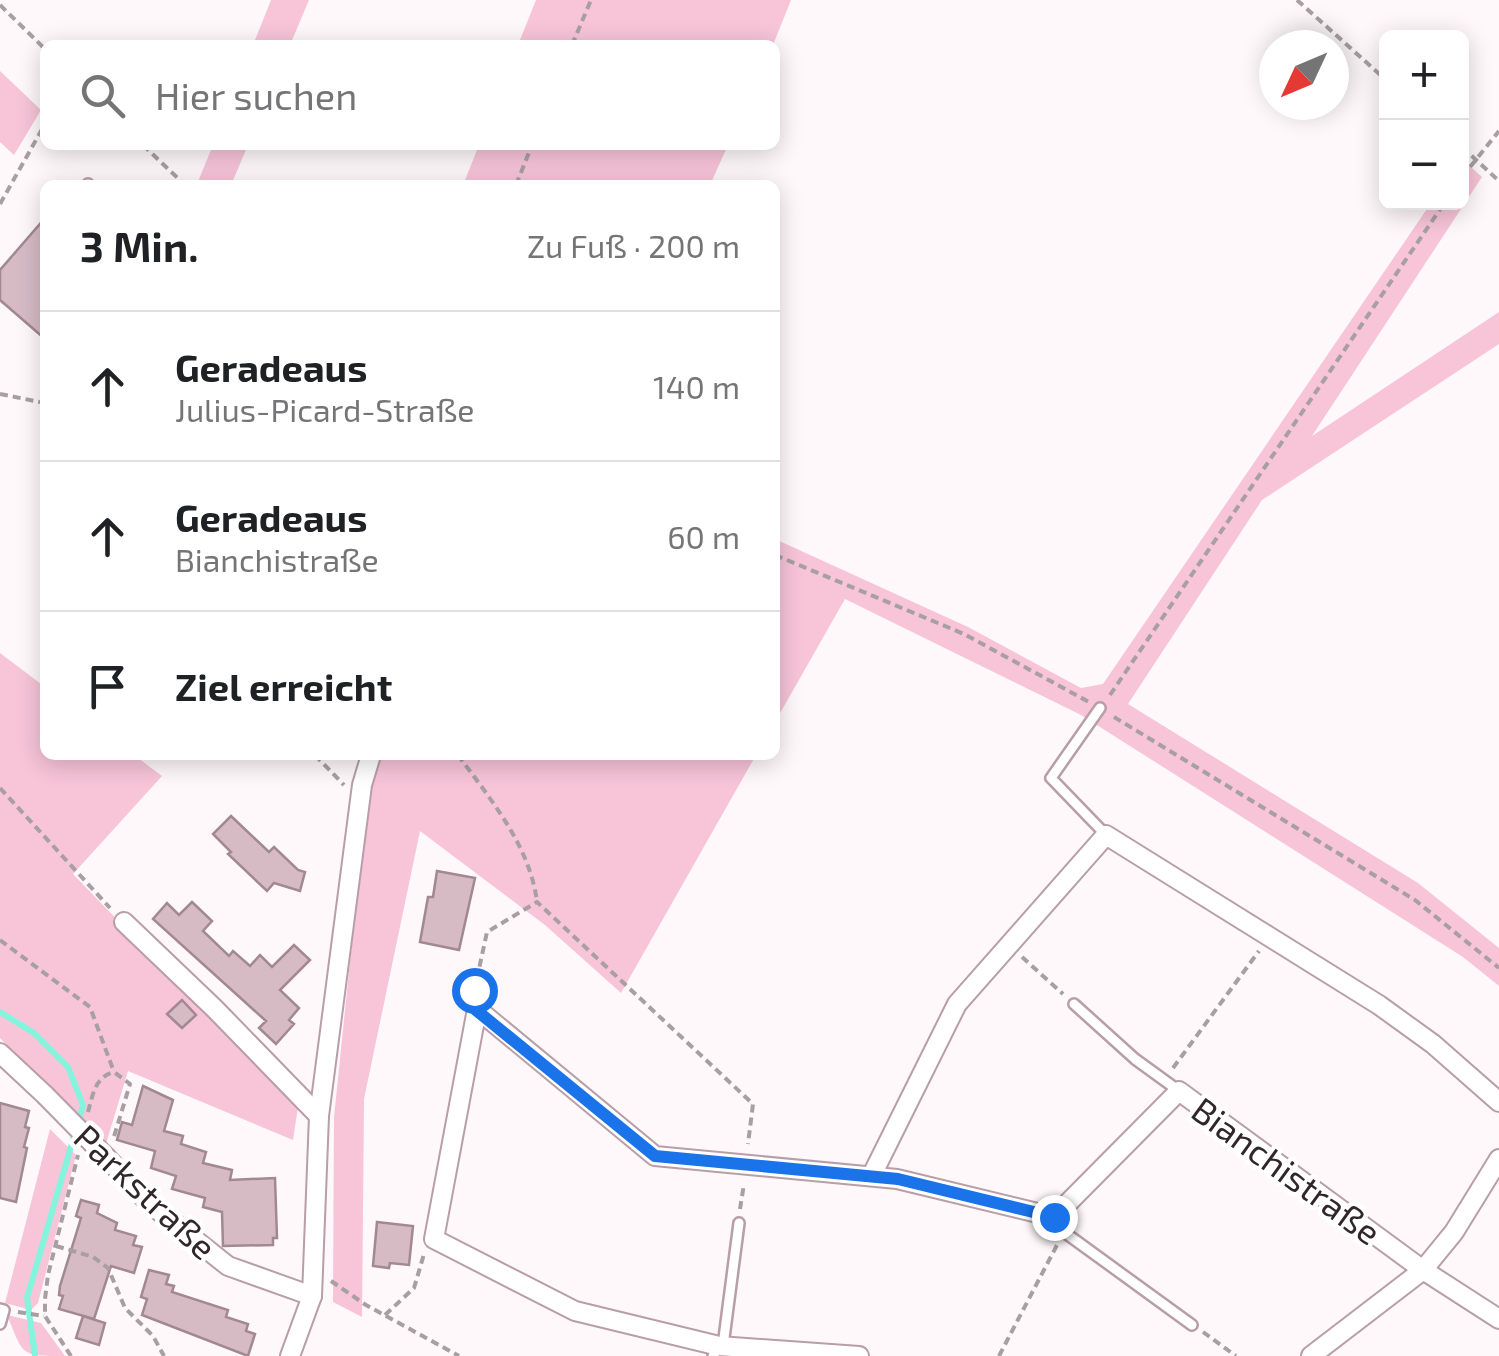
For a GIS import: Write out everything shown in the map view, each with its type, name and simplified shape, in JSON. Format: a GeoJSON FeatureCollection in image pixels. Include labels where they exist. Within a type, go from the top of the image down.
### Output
{"type":"FeatureCollection","features":[{"type":"Feature","properties":{"kind":"street"},"geometry":{"type":"LineString","coordinates":[[290,1356],[312,1296],[318,1116],[362,785],[370,760]]}},
{"type":"Feature","properties":{"kind":"street"},"geometry":{"type":"LineString","coordinates":[[872,1175],[957,1004],[1106,835],[1392,1015],[1433,1044],[1499,1102]]}},
{"type":"Feature","properties":{"kind":"street"},"geometry":{"type":"LineString","coordinates":[[124,922],[318,1116]]}},
{"type":"Feature","properties":{"kind":"street"},"geometry":{"type":"LineString","coordinates":[[859,1356],[716,1351],[575,1311],[434,1239],[476,1010],[655,1156],[872,1175],[1059,1224]]}},
{"type":"Feature","properties":{"kind":"street","name":"Parkstraße"},"geometry":{"type":"LineString","coordinates":[[0,1053],[149,1203],[228,1266],[312,1296]]}},
{"type":"Feature","properties":{"kind":"street","name":"Bianchistraße"},"geometry":{"type":"LineString","coordinates":[[1059,1224],[1172,1086],[1423,1270],[1499,1319]]}},
{"type":"Feature","properties":{"kind":"street"},"geometry":{"type":"LineString","coordinates":[[1311,1356],[1423,1270],[1454,1232],[1499,1159]]}},
{"type":"Feature","properties":{"kind":"lane"},"geometry":{"type":"LineString","coordinates":[[1100,708],[1051,778],[1106,835]]}},
{"type":"Feature","properties":{"kind":"lane"},"geometry":{"type":"LineString","coordinates":[[1074,1004],[1135,1059],[1172,1086]]}},
{"type":"Feature","properties":{"kind":"lane"},"geometry":{"type":"LineString","coordinates":[[716,1351],[724,1338],[739,1224]]}},
{"type":"Feature","properties":{"kind":"lane"},"geometry":{"type":"LineString","coordinates":[[1059,1224],[1192,1324]]}},
{"type":"Feature","properties":{"kind":"lane"},"geometry":{"type":"LineString","coordinates":[[0,1324],[2,1310]]}},
{"type":"Feature","properties":{"kind":"path"},"geometry":{"type":"LineString","coordinates":[[574,40],[590,0]]}},
{"type":"Feature","properties":{"kind":"path"},"geometry":{"type":"LineString","coordinates":[[1297,0],[1379,74]]}},
{"type":"Feature","properties":{"kind":"path"},"geometry":{"type":"LineString","coordinates":[[0,4],[40,44]]}},
{"type":"Feature","properties":{"kind":"path"},"geometry":{"type":"LineString","coordinates":[[1469,166],[1499,131]]}},
{"type":"Feature","properties":{"kind":"path"},"geometry":{"type":"LineString","coordinates":[[0,204],[40,133]]}},
{"type":"Feature","properties":{"kind":"path"},"geometry":{"type":"LineString","coordinates":[[148,150],[179,180]]}},
{"type":"Feature","properties":{"kind":"path"},"geometry":{"type":"LineString","coordinates":[[518,180],[530,150]]}},
{"type":"Feature","properties":{"kind":"path"},"geometry":{"type":"LineString","coordinates":[[1469,154],[1499,181]]}},
{"type":"Feature","properties":{"kind":"path"},"geometry":{"type":"LineString","coordinates":[[1100,708],[1439,210]]}},
{"type":"Feature","properties":{"kind":"path"},"geometry":{"type":"LineString","coordinates":[[0,394],[40,402]]}},
{"type":"Feature","properties":{"kind":"path"},"geometry":{"type":"LineString","coordinates":[[780,557],[964,634],[1100,708],[1171,755],[1415,900],[1499,968]]}},
{"type":"Feature","properties":{"kind":"path"},"geometry":{"type":"LineString","coordinates":[[319,760],[344,785]]}},
{"type":"Feature","properties":{"kind":"path"},"geometry":{"type":"LineString","coordinates":[[462,760],[518,844],[534,875],[536,902],[754,1104],[739,1224]]}},
{"type":"Feature","properties":{"kind":"path"},"geometry":{"type":"LineString","coordinates":[[0,788],[124,922]]}},
{"type":"Feature","properties":{"kind":"path"},"geometry":{"type":"LineString","coordinates":[[476,1010],[474,990],[487,932],[536,902]]}},
{"type":"Feature","properties":{"kind":"path"},"geometry":{"type":"LineString","coordinates":[[1172,1086],[1269,938]]}},
{"type":"Feature","properties":{"kind":"path"},"geometry":{"type":"LineString","coordinates":[[0,940],[90,1007],[114,1072],[130,1084],[106,1158]]}},
{"type":"Feature","properties":{"kind":"path"},"geometry":{"type":"LineString","coordinates":[[1008,945],[1074,1004]]}},
{"type":"Feature","properties":{"kind":"path"},"geometry":{"type":"LineString","coordinates":[[85,1124],[97,1082],[104,1074],[114,1072]]}},
{"type":"Feature","properties":{"kind":"path"},"geometry":{"type":"LineString","coordinates":[[71,1356],[45,1316],[48,1274],[81,1141]]}},
{"type":"Feature","properties":{"kind":"path"},"geometry":{"type":"LineString","coordinates":[[999,1356],[1059,1224]]}},
{"type":"Feature","properties":{"kind":"path"},"geometry":{"type":"LineString","coordinates":[[385,1315],[414,1288],[425,1250],[434,1239]]}},
{"type":"Feature","properties":{"kind":"path"},"geometry":{"type":"LineString","coordinates":[[56,1246],[93,1257],[108,1268],[125,1308],[153,1336],[164,1356]]}},
{"type":"Feature","properties":{"kind":"path"},"geometry":{"type":"LineString","coordinates":[[334,1283],[458,1356]]}},
{"type":"Feature","properties":{"kind":"path"},"geometry":{"type":"LineString","coordinates":[[2,1310],[45,1316]]}},
{"type":"Feature","properties":{"kind":"path"},"geometry":{"type":"LineString","coordinates":[[1192,1324],[1236,1356]]}},
{"type":"Feature","properties":{"kind":"shaded area"},"geometry":{"type":"Polygon","coordinates":[[[271,0],[309,0],[292,40],[255,40],[271,0]]]}},
{"type":"Feature","properties":{"kind":"shaded area"},"geometry":{"type":"Polygon","coordinates":[[[536,0],[791,0],[775,40],[520,40],[536,0]]]}},
{"type":"Feature","properties":{"kind":"shaded area"},"geometry":{"type":"Polygon","coordinates":[[[0,71],[40,112],[14,155],[0,142],[0,71]]]}},
{"type":"Feature","properties":{"kind":"shaded area"},"geometry":{"type":"Polygon","coordinates":[[[211,150],[246,150],[233,180],[199,180],[211,150]]]}},
{"type":"Feature","properties":{"kind":"shaded area"},"geometry":{"type":"Polygon","coordinates":[[[477,150],[726,150],[712,180],[465,180],[477,150]]]}},
{"type":"Feature","properties":{"kind":"shaded area"},"geometry":{"type":"Polygon","coordinates":[[[1469,165],[1482,177],[1469,197],[1469,165]]]}},
{"type":"Feature","properties":{"kind":"shaded area"},"geometry":{"type":"Polygon","coordinates":[[[1426,210],[1460,210],[1312,436],[1499,312],[1499,344],[1262,500],[1128,704],[1418,883],[1499,948],[1499,986],[1463,957],[1081,715],[845,599],[780,713],[780,541],[968,627],[1081,688],[1103,684],[1426,210]]]}},
{"type":"Feature","properties":{"kind":"shaded area"},"geometry":{"type":"Polygon","coordinates":[[[0,653],[40,683],[40,760],[141,760],[162,776],[73,874],[298,1107],[293,1140],[128,1071],[105,1147],[0,1038],[0,653]]]}},
{"type":"Feature","properties":{"kind":"shaded area"},"geometry":{"type":"Polygon","coordinates":[[[376,760],[753,760],[621,993],[545,925],[420,831],[364,1099],[362,1317],[333,1302],[334,1117],[368,788],[376,760]]]}},
{"type":"Feature","properties":{"kind":"shaded area"},"geometry":{"type":"Polygon","coordinates":[[[50,1129],[76,1155],[38,1303],[31,1310],[5,1303],[50,1129]]]}},
{"type":"Feature","properties":{"kind":"shaded area"},"geometry":{"type":"Polygon","coordinates":[[[7,1315],[41,1323],[65,1356],[26,1351],[7,1315]]]}},
{"type":"Feature","properties":{"kind":"building"},"geometry":{"type":"Polygon","coordinates":[[[40,224],[40,335],[0,300],[0,270],[40,224]]]}},
{"type":"Feature","properties":{"kind":"building"},"geometry":{"type":"Polygon","coordinates":[[[231,816],[269,852],[274,847],[305,872],[300,891],[274,883],[267,891],[228,854],[231,852],[213,834],[231,816]]]}},
{"type":"Feature","properties":{"kind":"building"},"geometry":{"type":"Polygon","coordinates":[[[437,871],[475,878],[459,950],[420,942],[437,871]]]}},
{"type":"Feature","properties":{"kind":"building"},"geometry":{"type":"Polygon","coordinates":[[[192,902],[212,921],[203,931],[229,956],[233,951],[250,966],[260,955],[272,967],[294,945],[310,960],[280,990],[299,1008],[289,1020],[294,1024],[276,1044],[259,1028],[266,1021],[153,919],[167,903],[179,915],[192,902]]]}},
{"type":"Feature","properties":{"kind":"building"},"geometry":{"type":"Polygon","coordinates":[[[182,1000],[196,1015],[182,1028],[167,1014],[182,1000]]]}},
{"type":"Feature","properties":{"kind":"building"},"geometry":{"type":"Polygon","coordinates":[[[143,1086],[173,1100],[164,1131],[183,1136],[181,1144],[206,1152],[203,1163],[232,1170],[230,1180],[275,1178],[277,1238],[273,1238],[273,1245],[223,1246],[222,1212],[203,1207],[205,1198],[172,1189],[176,1176],[151,1168],[155,1151],[117,1140],[122,1122],[132,1125],[143,1086]]]}},
{"type":"Feature","properties":{"kind":"building"},"geometry":{"type":"Polygon","coordinates":[[[0,1103],[29,1111],[25,1127],[29,1128],[24,1147],[27,1148],[16,1202],[0,1198],[0,1103]]]}},
{"type":"Feature","properties":{"kind":"building"},"geometry":{"type":"Polygon","coordinates":[[[81,1200],[99,1205],[97,1213],[117,1223],[115,1230],[136,1236],[133,1245],[142,1247],[134,1273],[111,1266],[94,1319],[59,1309],[63,1296],[59,1295],[60,1286],[81,1218],[76,1216],[81,1200]]]}},
{"type":"Feature","properties":{"kind":"building"},"geometry":{"type":"Polygon","coordinates":[[[377,1222],[413,1226],[409,1265],[373,1266],[377,1222]]]}},
{"type":"Feature","properties":{"kind":"building"},"geometry":{"type":"Polygon","coordinates":[[[149,1270],[169,1275],[166,1284],[174,1286],[172,1292],[228,1310],[226,1317],[248,1324],[246,1331],[255,1334],[248,1356],[142,1315],[147,1299],[141,1297],[149,1270]]]}},
{"type":"Feature","properties":{"kind":"building"},"geometry":{"type":"Polygon","coordinates":[[[83,1316],[105,1323],[99,1345],[76,1338],[83,1316]]]}},
{"type":"Feature","properties":{"kind":"waterway"},"geometry":{"type":"LineString","coordinates":[[0,1012],[34,1033],[68,1067],[83,1105],[27,1298],[35,1356]]}},
{"type":"Feature","properties":{"kind":"route"},"geometry":{"type":"LineString","coordinates":[[474,990],[476,1010],[655,1156],[872,1175],[1054,1217]]}}]}
